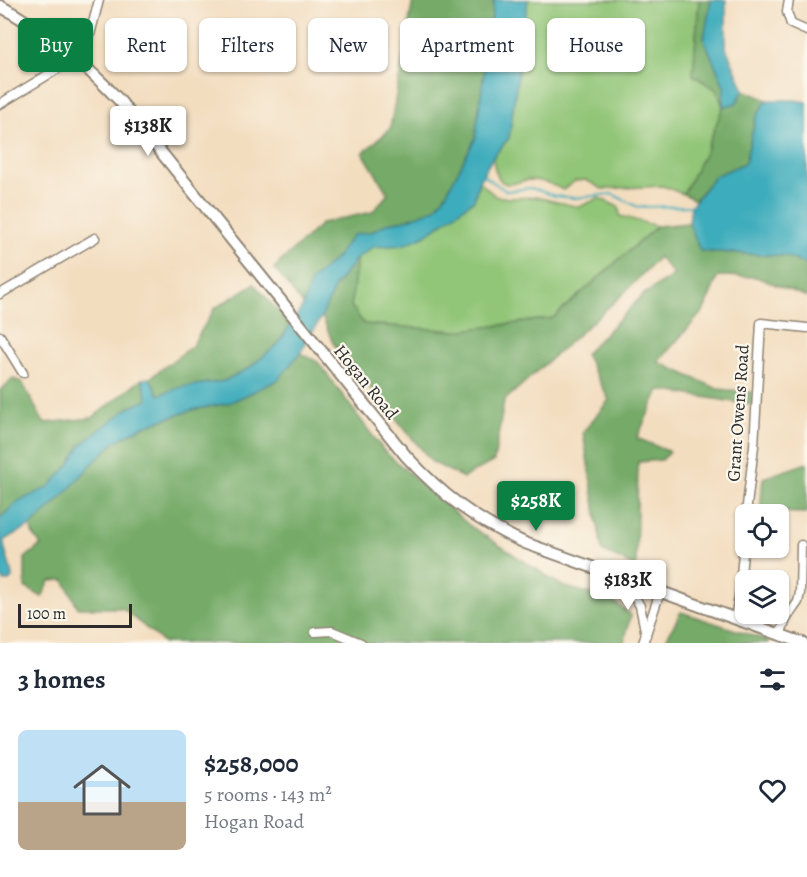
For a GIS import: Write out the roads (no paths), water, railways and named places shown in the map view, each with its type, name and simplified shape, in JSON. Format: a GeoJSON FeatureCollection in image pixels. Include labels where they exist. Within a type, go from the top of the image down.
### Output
{"type":"FeatureCollection","features":[{"type":"Feature","properties":{"kind":"main road","name":"Hogan Road"},"geometry":{"type":"LineString","coordinates":[[5,5],[23,18]]}},
{"type":"Feature","properties":{"kind":"main road","name":"Hogan Road"},"geometry":{"type":"LineString","coordinates":[[91,72],[131,113],[406,456],[447,496],[491,527],[525,543],[735,619]]}},
{"type":"Feature","properties":{"kind":"main road","name":"Hogan Road"},"geometry":{"type":"LineString","coordinates":[[749,624],[803,643]]}},
{"type":"Feature","properties":{"kind":"street"},"geometry":{"type":"LineString","coordinates":[[93,23],[99,0]]}},
{"type":"Feature","properties":{"kind":"street"},"geometry":{"type":"LineString","coordinates":[[789,0],[787,12],[792,24],[807,31]]}},
{"type":"Feature","properties":{"kind":"street"},"geometry":{"type":"LineString","coordinates":[[0,104],[52,72]]}},
{"type":"Feature","properties":{"kind":"street"},"geometry":{"type":"LineString","coordinates":[[0,294],[95,238]]}},
{"type":"Feature","properties":{"kind":"street","name":"Grant Owens Road"},"geometry":{"type":"LineString","coordinates":[[747,504],[754,446],[761,323],[807,328]]}},
{"type":"Feature","properties":{"kind":"street"},"geometry":{"type":"LineString","coordinates":[[0,336],[22,373]]}},
{"type":"Feature","properties":{"kind":"street"},"geometry":{"type":"LineString","coordinates":[[780,635],[790,611],[798,602],[804,564],[801,546]]}},
{"type":"Feature","properties":{"kind":"street"},"geometry":{"type":"LineString","coordinates":[[625,580],[640,606],[644,639]]}},
{"type":"Feature","properties":{"kind":"street"},"geometry":{"type":"LineString","coordinates":[[644,639],[660,592]]}},
{"type":"Feature","properties":{"kind":"street"},"geometry":{"type":"LineString","coordinates":[[315,632],[332,631],[361,643]]}},
{"type":"Feature","properties":{"kind":"water"},"geometry":{"type":"Polygon","coordinates":[[[494,0],[528,0],[526,18],[492,18],[494,0]]]}},
{"type":"Feature","properties":{"kind":"water"},"geometry":{"type":"Polygon","coordinates":[[[711,0],[726,0],[726,48],[744,90],[736,103],[723,107],[724,86],[704,39],[711,0]]]}},
{"type":"Feature","properties":{"kind":"water"},"geometry":{"type":"Polygon","coordinates":[[[484,72],[518,72],[509,138],[493,157],[479,181],[474,200],[426,235],[403,245],[373,247],[357,258],[335,286],[322,316],[300,353],[278,380],[229,403],[192,410],[144,426],[116,441],[31,526],[4,540],[12,578],[4,581],[0,576],[0,518],[19,501],[49,487],[69,465],[81,445],[102,428],[130,407],[148,400],[142,379],[150,378],[159,395],[181,387],[224,381],[249,368],[278,344],[303,306],[311,281],[336,258],[353,235],[371,232],[388,223],[406,220],[435,209],[446,194],[475,139],[484,72]]]}},
{"type":"Feature","properties":{"kind":"water"},"geometry":{"type":"Polygon","coordinates":[[[767,100],[807,102],[807,265],[786,256],[700,251],[689,223],[691,206],[715,176],[745,163],[756,117],[767,100]]]}},
{"type":"Feature","properties":{"kind":"waterway"},"geometry":{"type":"LineString","coordinates":[[483,175],[506,191],[531,188],[555,196],[574,198],[612,194],[638,207],[691,206]]}}]}
